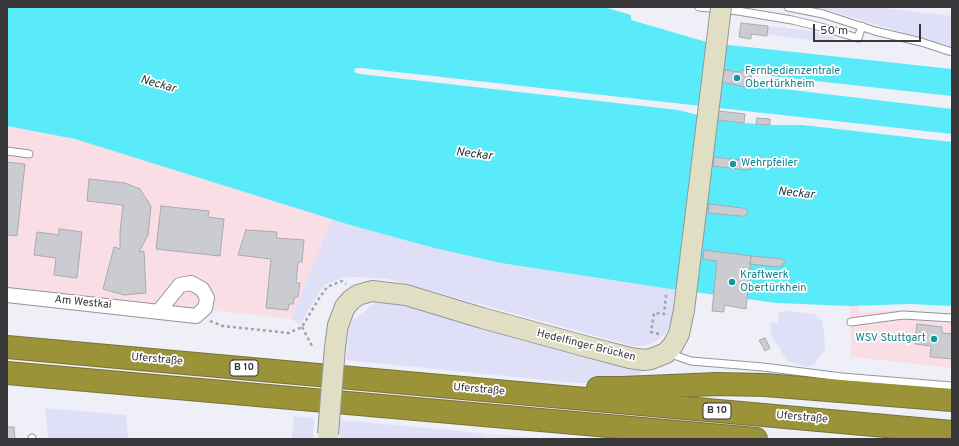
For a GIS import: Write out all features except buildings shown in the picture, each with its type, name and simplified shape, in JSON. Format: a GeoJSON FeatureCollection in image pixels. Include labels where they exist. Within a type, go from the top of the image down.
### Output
{"type":"FeatureCollection","features":[{"type":"Feature","properties":{"kind":"highway","name":"Uferstraße"},"geometry":{"type":"LineString","coordinates":[[7,347],[952,432]]}},
{"type":"Feature","properties":{"kind":"highway","name":"B 10"},"geometry":{"type":"LineString","coordinates":[[7,373],[756,439]]}},
{"type":"Feature","properties":{"kind":"highway"},"geometry":{"type":"LineString","coordinates":[[482,390],[511,381],[609,388],[735,384],[952,400]]}},
{"type":"Feature","properties":{"kind":"highway"},"geometry":{"type":"LineString","coordinates":[[521,418],[551,433],[589,439]]}},
{"type":"Feature","properties":{"kind":"street"},"geometry":{"type":"LineString","coordinates":[[666,352],[673,345],[679,334],[684,310],[721,7]]}},
{"type":"Feature","properties":{"kind":"street"},"geometry":{"type":"LineString","coordinates":[[159,311],[180,285],[191,282],[202,289],[207,298],[205,308],[196,316]]}},
{"type":"Feature","properties":{"kind":"street","name":"Hedelfinger Brücken"},"geometry":{"type":"LineString","coordinates":[[358,295],[372,291],[406,295],[482,318],[637,359],[650,359],[666,352]]}},
{"type":"Feature","properties":{"kind":"street","name":"Am Westkai"},"geometry":{"type":"LineString","coordinates":[[7,295],[196,316]]}},
{"type":"Feature","properties":{"kind":"street"},"geometry":{"type":"LineString","coordinates":[[327,437],[338,325],[345,307],[358,295]]}},
{"type":"Feature","properties":{"kind":"lane"},"geometry":{"type":"LineString","coordinates":[[700,7],[738,11],[799,21],[858,38],[862,26]]}},
{"type":"Feature","properties":{"kind":"lane"},"geometry":{"type":"LineString","coordinates":[[788,7],[808,10],[952,52]]}},
{"type":"Feature","properties":{"kind":"lane"},"geometry":{"type":"LineString","coordinates":[[7,151],[29,154]]}},
{"type":"Feature","properties":{"kind":"lane"},"geometry":{"type":"LineString","coordinates":[[851,322],[903,315],[952,318]]}},
{"type":"Feature","properties":{"kind":"lane"},"geometry":{"type":"LineString","coordinates":[[666,352],[692,360],[842,377],[952,386]]}},
{"type":"Feature","properties":{"kind":"path"},"geometry":{"type":"LineString","coordinates":[[196,316],[223,326],[289,333],[302,327],[327,287],[342,280],[358,295]]}},
{"type":"Feature","properties":{"kind":"path"},"geometry":{"type":"LineString","coordinates":[[651,332],[654,313],[664,314],[666,295]]}},
{"type":"Feature","properties":{"kind":"path"},"geometry":{"type":"LineString","coordinates":[[302,327],[312,346]]}},
{"type":"Feature","properties":{"kind":"shaded area"},"geometry":{"type":"Polygon","coordinates":[[[817,7],[873,7],[952,16],[952,47],[817,7]]]}},
{"type":"Feature","properties":{"kind":"shaded area"},"geometry":{"type":"Polygon","coordinates":[[[768,26],[813,31],[836,38],[835,42],[767,34],[768,26]]]}},
{"type":"Feature","properties":{"kind":"shaded area"},"geometry":{"type":"Polygon","coordinates":[[[7,126],[75,139],[332,219],[291,319],[7,288],[7,126]]]}},
{"type":"Feature","properties":{"kind":"shaded area"},"geometry":{"type":"Polygon","coordinates":[[[332,219],[434,248],[501,263],[678,290],[671,325],[663,336],[653,343],[643,346],[633,346],[388,279],[356,277],[342,278],[325,285],[300,324],[291,319],[332,219]]]}},
{"type":"Feature","properties":{"kind":"shaded area"},"geometry":{"type":"Polygon","coordinates":[[[378,300],[641,370],[639,383],[575,383],[346,360],[350,323],[378,300]]]}},
{"type":"Feature","properties":{"kind":"shaded area"},"geometry":{"type":"Polygon","coordinates":[[[858,305],[859,313],[906,310],[952,314],[952,368],[851,357],[850,306],[858,305]]]}},
{"type":"Feature","properties":{"kind":"shaded area"},"geometry":{"type":"Polygon","coordinates":[[[785,311],[814,314],[822,321],[825,350],[814,365],[806,367],[789,362],[773,338],[771,334],[770,322],[778,323],[779,312],[785,311]]]}},
{"type":"Feature","properties":{"kind":"shaded area"},"geometry":{"type":"Polygon","coordinates":[[[45,408],[126,415],[128,439],[48,439],[45,408]]]}},
{"type":"Feature","properties":{"kind":"shaded area"},"geometry":{"type":"Polygon","coordinates":[[[294,416],[314,418],[313,439],[292,439],[294,416]]]}},
{"type":"Feature","properties":{"kind":"shaded area"},"geometry":{"type":"Polygon","coordinates":[[[339,420],[482,433],[483,439],[339,439],[339,420]]]}},
{"type":"Feature","properties":{"kind":"shaded area"},"geometry":{"type":"Polygon","coordinates":[[[482,433],[531,437],[546,439],[483,439],[482,433]]]}},
{"type":"Feature","properties":{"kind":"water","name":"Neckar"},"geometry":{"type":"Polygon","coordinates":[[[7,7],[604,7],[631,15],[631,20],[710,43],[952,69],[952,96],[752,74],[750,85],[952,109],[952,134],[361,68],[356,68],[354,71],[360,74],[678,110],[718,120],[770,125],[802,125],[952,142],[952,306],[910,304],[850,306],[777,303],[664,288],[501,263],[434,248],[347,224],[75,139],[7,126],[7,7]]]}},
{"type":"Feature","properties":{"kind":"place","name":"Fernbedienzentrale Obertürkheim"},"geometry":{"type":"Point","coordinates":[737,78]}},
{"type":"Feature","properties":{"kind":"place","name":"Wehrpfeiler"},"geometry":{"type":"Point","coordinates":[733,164]}},
{"type":"Feature","properties":{"kind":"place","name":"Kraftwerk Obertürkhein"},"geometry":{"type":"Point","coordinates":[732,282]}},
{"type":"Feature","properties":{"kind":"place","name":"WSV Stuttgart"},"geometry":{"type":"Point","coordinates":[934,339]}}]}
